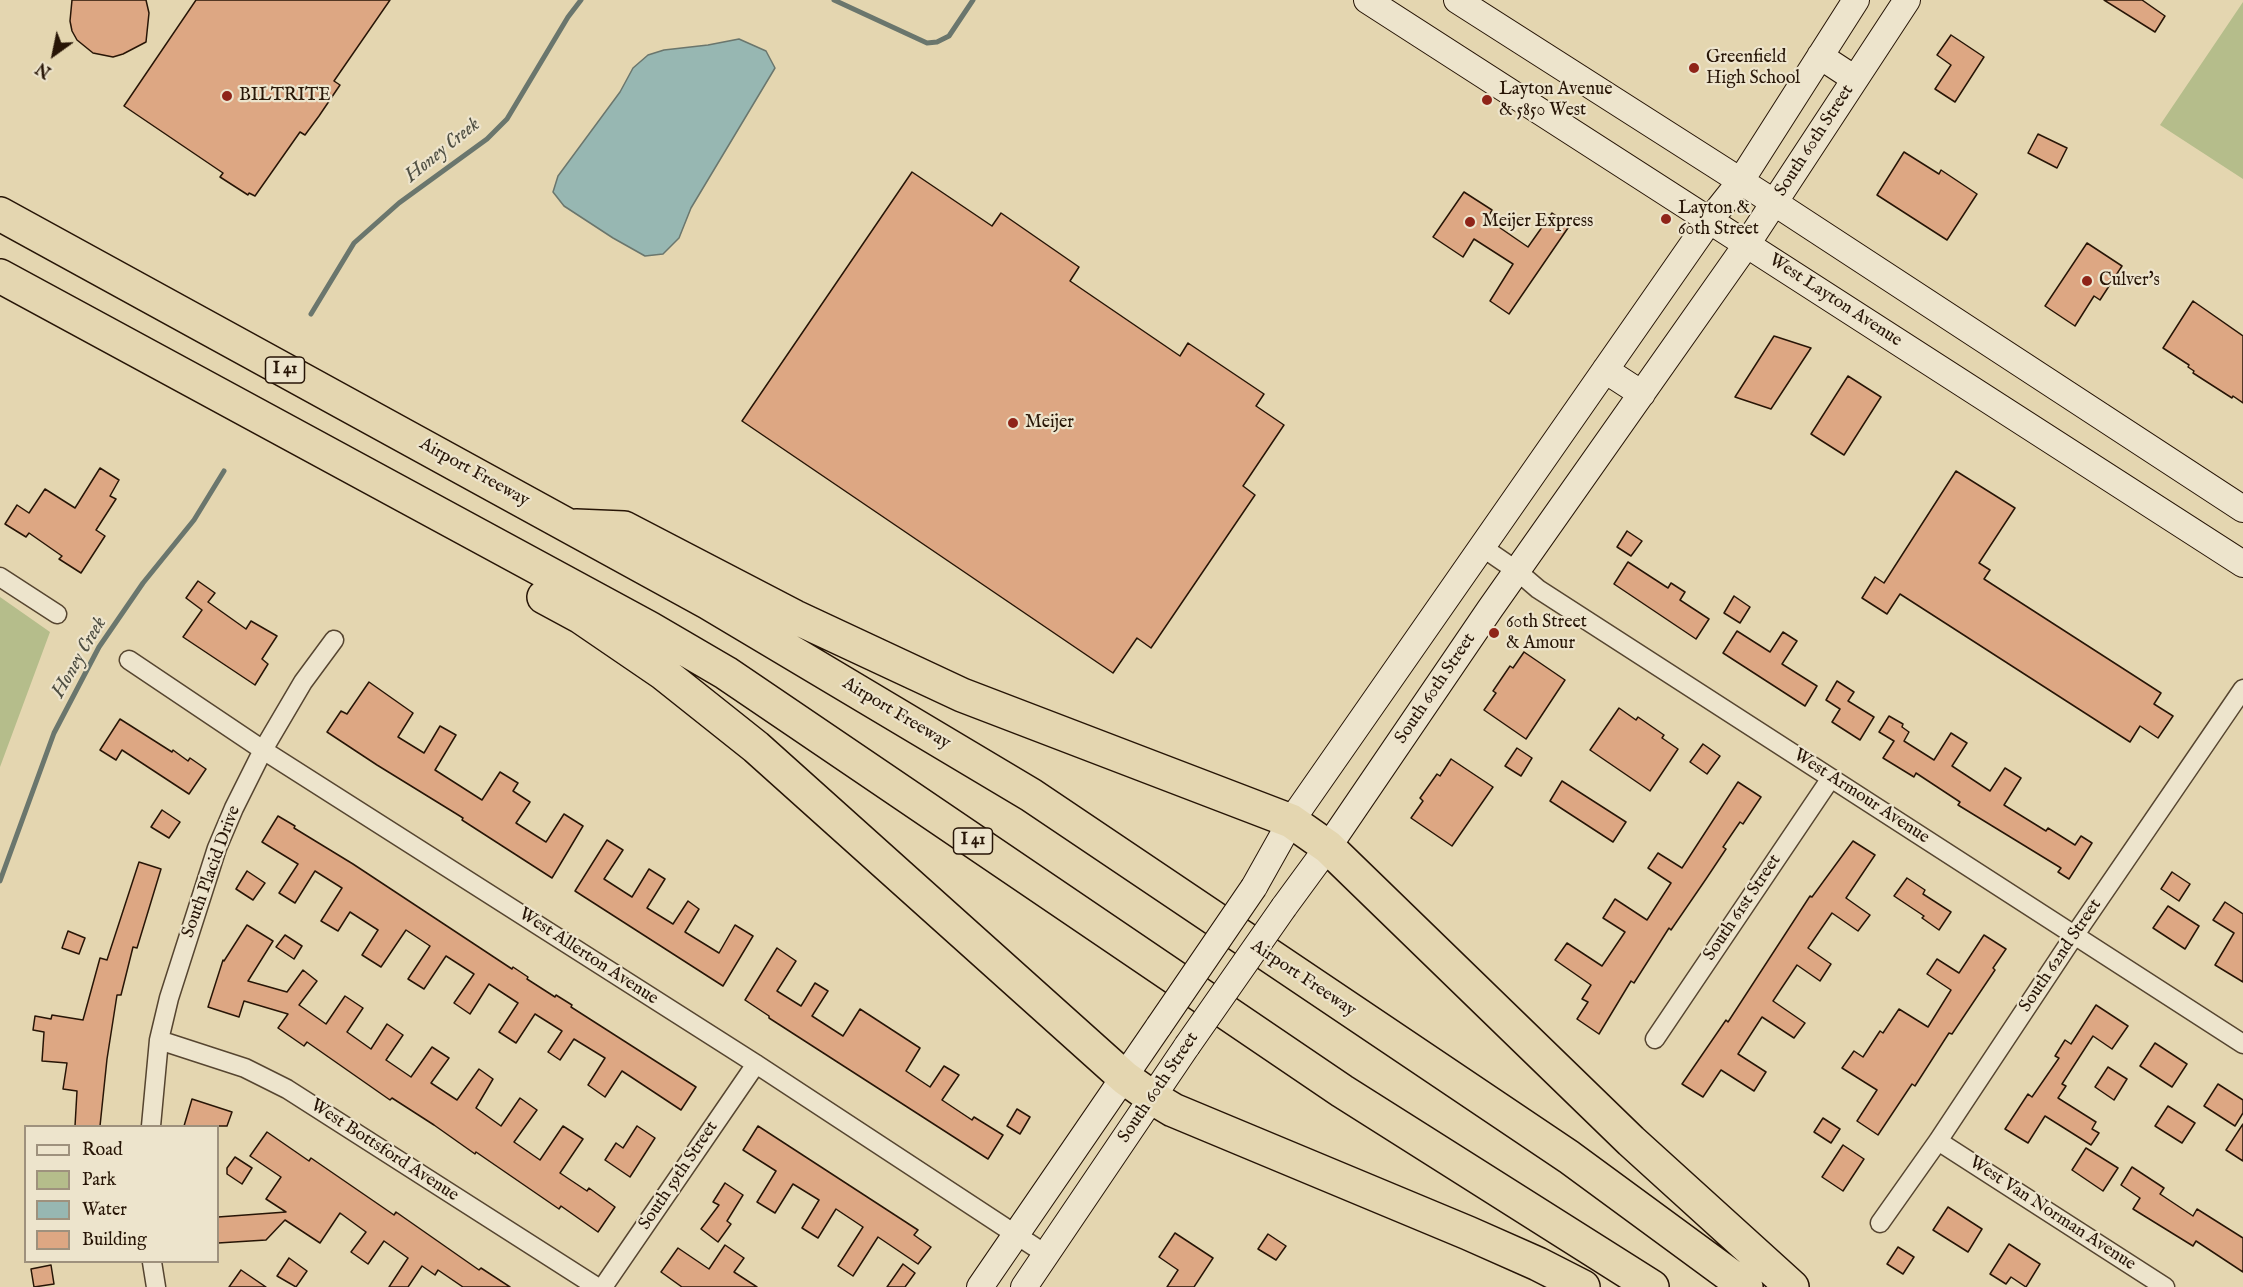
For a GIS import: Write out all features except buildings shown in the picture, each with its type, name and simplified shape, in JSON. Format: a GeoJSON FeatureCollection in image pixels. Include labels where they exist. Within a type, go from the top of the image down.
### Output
{"type":"FeatureCollection","features":[{"type":"Feature","properties":{"kind":"highway","name":"Airport Freeway"},"geometry":{"type":"LineString","coordinates":[[0,214],[571,526],[758,632],[1031,795],[1569,1157],[1746,1287]]}},
{"type":"Feature","properties":{"kind":"highway","name":"I 41"},"geometry":{"type":"LineString","coordinates":[[0,276],[649,628],[726,673],[1342,1091],[1652,1287]]}},
{"type":"Feature","properties":{"kind":"highway"},"geometry":{"type":"LineString","coordinates":[[275,426],[305,466],[432,532],[580,617],[663,673],[756,747],[1125,1078],[1153,1098],[1173,1110],[1468,1233],[1583,1287]]}},
{"type":"Feature","properties":{"kind":"highway"},"geometry":{"type":"LineString","coordinates":[[571,526],[624,528],[795,617],[962,695],[1291,821],[1328,846],[1631,1141],[1792,1287]]}},
{"type":"Feature","properties":{"kind":"main road","name":"West Layton Avenue"},"geometry":{"type":"LineString","coordinates":[[1367,0],[2243,564]]}},
{"type":"Feature","properties":{"kind":"main road"},"geometry":{"type":"LineString","coordinates":[[1457,0],[1775,203],[2243,509]]}},
{"type":"Feature","properties":{"kind":"main road","name":"South 60th Street"},"geometry":{"type":"LineString","coordinates":[[980,1287],[1254,887],[1291,821],[1709,221],[1740,182],[1856,0]]}},
{"type":"Feature","properties":{"kind":"main road","name":"South 60th Street"},"geometry":{"type":"LineString","coordinates":[[1024,1287],[1187,1046],[1747,244],[1906,0]]}},
{"type":"Feature","properties":{"kind":"main road"},"geometry":{"type":"LineString","coordinates":[[1820,56],[1856,79]]}},
{"type":"Feature","properties":{"kind":"main road"},"geometry":{"type":"LineString","coordinates":[[1605,370],[1642,394]]}},
{"type":"Feature","properties":{"kind":"street","name":"West Armour Avenue"},"geometry":{"type":"LineString","coordinates":[[1482,547],[1517,571],[1538,589],[2243,1044]]}},
{"type":"Feature","properties":{"kind":"street"},"geometry":{"type":"LineString","coordinates":[[0,577],[57,614]]}},
{"type":"Feature","properties":{"kind":"street","name":"South Placid Drive"},"geometry":{"type":"LineString","coordinates":[[151,1125],[159,1040],[169,998],[217,848],[263,750],[303,682],[334,640]]}},
{"type":"Feature","properties":{"kind":"street","name":"West Allerton Avenue"},"geometry":{"type":"LineString","coordinates":[[129,660],[263,750],[756,1064],[1047,1255]]}},
{"type":"Feature","properties":{"kind":"street","name":"South 62nd Street"},"geometry":{"type":"LineString","coordinates":[[1880,1223],[1938,1141],[2074,936],[2243,689]]}},
{"type":"Feature","properties":{"kind":"street","name":"South 61st Street"},"geometry":{"type":"LineString","coordinates":[[1654,1039],[1831,778]]}},
{"type":"Feature","properties":{"kind":"street","name":"West Bottsford Avenue"},"geometry":{"type":"LineString","coordinates":[[159,1040],[245,1068],[287,1089],[597,1287]]}},
{"type":"Feature","properties":{"kind":"street","name":"South 59th Street"},"geometry":{"type":"LineString","coordinates":[[603,1287],[756,1064]]}},
{"type":"Feature","properties":{"kind":"street","name":"West Van Norman Avenue"},"geometry":{"type":"LineString","coordinates":[[1938,1141],[2165,1287]]}},
{"type":"Feature","properties":{"kind":"street"},"geometry":{"type":"LineString","coordinates":[[152,1263],[156,1287]]}},
{"type":"Feature","properties":{"kind":"green space"},"geometry":{"type":"Polygon","coordinates":[[[2243,2],[2243,179],[2160,125],[2243,2]]]}},
{"type":"Feature","properties":{"kind":"green space"},"geometry":{"type":"Polygon","coordinates":[[[0,597],[50,632],[0,767],[0,597]]]}},
{"type":"Feature","properties":{"kind":"water"},"geometry":{"type":"Polygon","coordinates":[[[739,39],[766,51],[775,68],[691,208],[679,238],[663,254],[645,256],[564,206],[553,192],[558,176],[620,92],[633,68],[648,55],[664,50],[739,39]]]}},
{"type":"Feature","properties":{"kind":"waterway","name":"Honey Creek"},"geometry":{"type":"LineString","coordinates":[[311,314],[354,243],[399,203],[487,139],[507,119],[568,17],[581,0]]}},
{"type":"Feature","properties":{"kind":"waterway"},"geometry":{"type":"LineString","coordinates":[[834,0],[927,43],[937,42],[949,36],[973,0]]}},
{"type":"Feature","properties":{"kind":"waterway","name":"Honey Creek"},"geometry":{"type":"LineString","coordinates":[[0,881],[54,733],[99,647],[143,583],[194,520],[224,471]]}},
{"type":"Feature","properties":{"kind":"place","name":"Greenfield High School"},"geometry":{"type":"Point","coordinates":[1694,68]}},
{"type":"Feature","properties":{"kind":"place","name":"BILTRITE"},"geometry":{"type":"Point","coordinates":[227,96]}},
{"type":"Feature","properties":{"kind":"place","name":"Layton Avenue & 5850 West"},"geometry":{"type":"Point","coordinates":[1487,100]}},
{"type":"Feature","properties":{"kind":"place","name":"Layton & 60th Street"},"geometry":{"type":"Point","coordinates":[1666,219]}},
{"type":"Feature","properties":{"kind":"place","name":"Meijer Express"},"geometry":{"type":"Point","coordinates":[1470,222]}},
{"type":"Feature","properties":{"kind":"place","name":"Culver's"},"geometry":{"type":"Point","coordinates":[2087,281]}},
{"type":"Feature","properties":{"kind":"place","name":"Meijer"},"geometry":{"type":"Point","coordinates":[1013,423]}},
{"type":"Feature","properties":{"kind":"place","name":"60th Street & Amour"},"geometry":{"type":"Point","coordinates":[1494,633]}}]}
